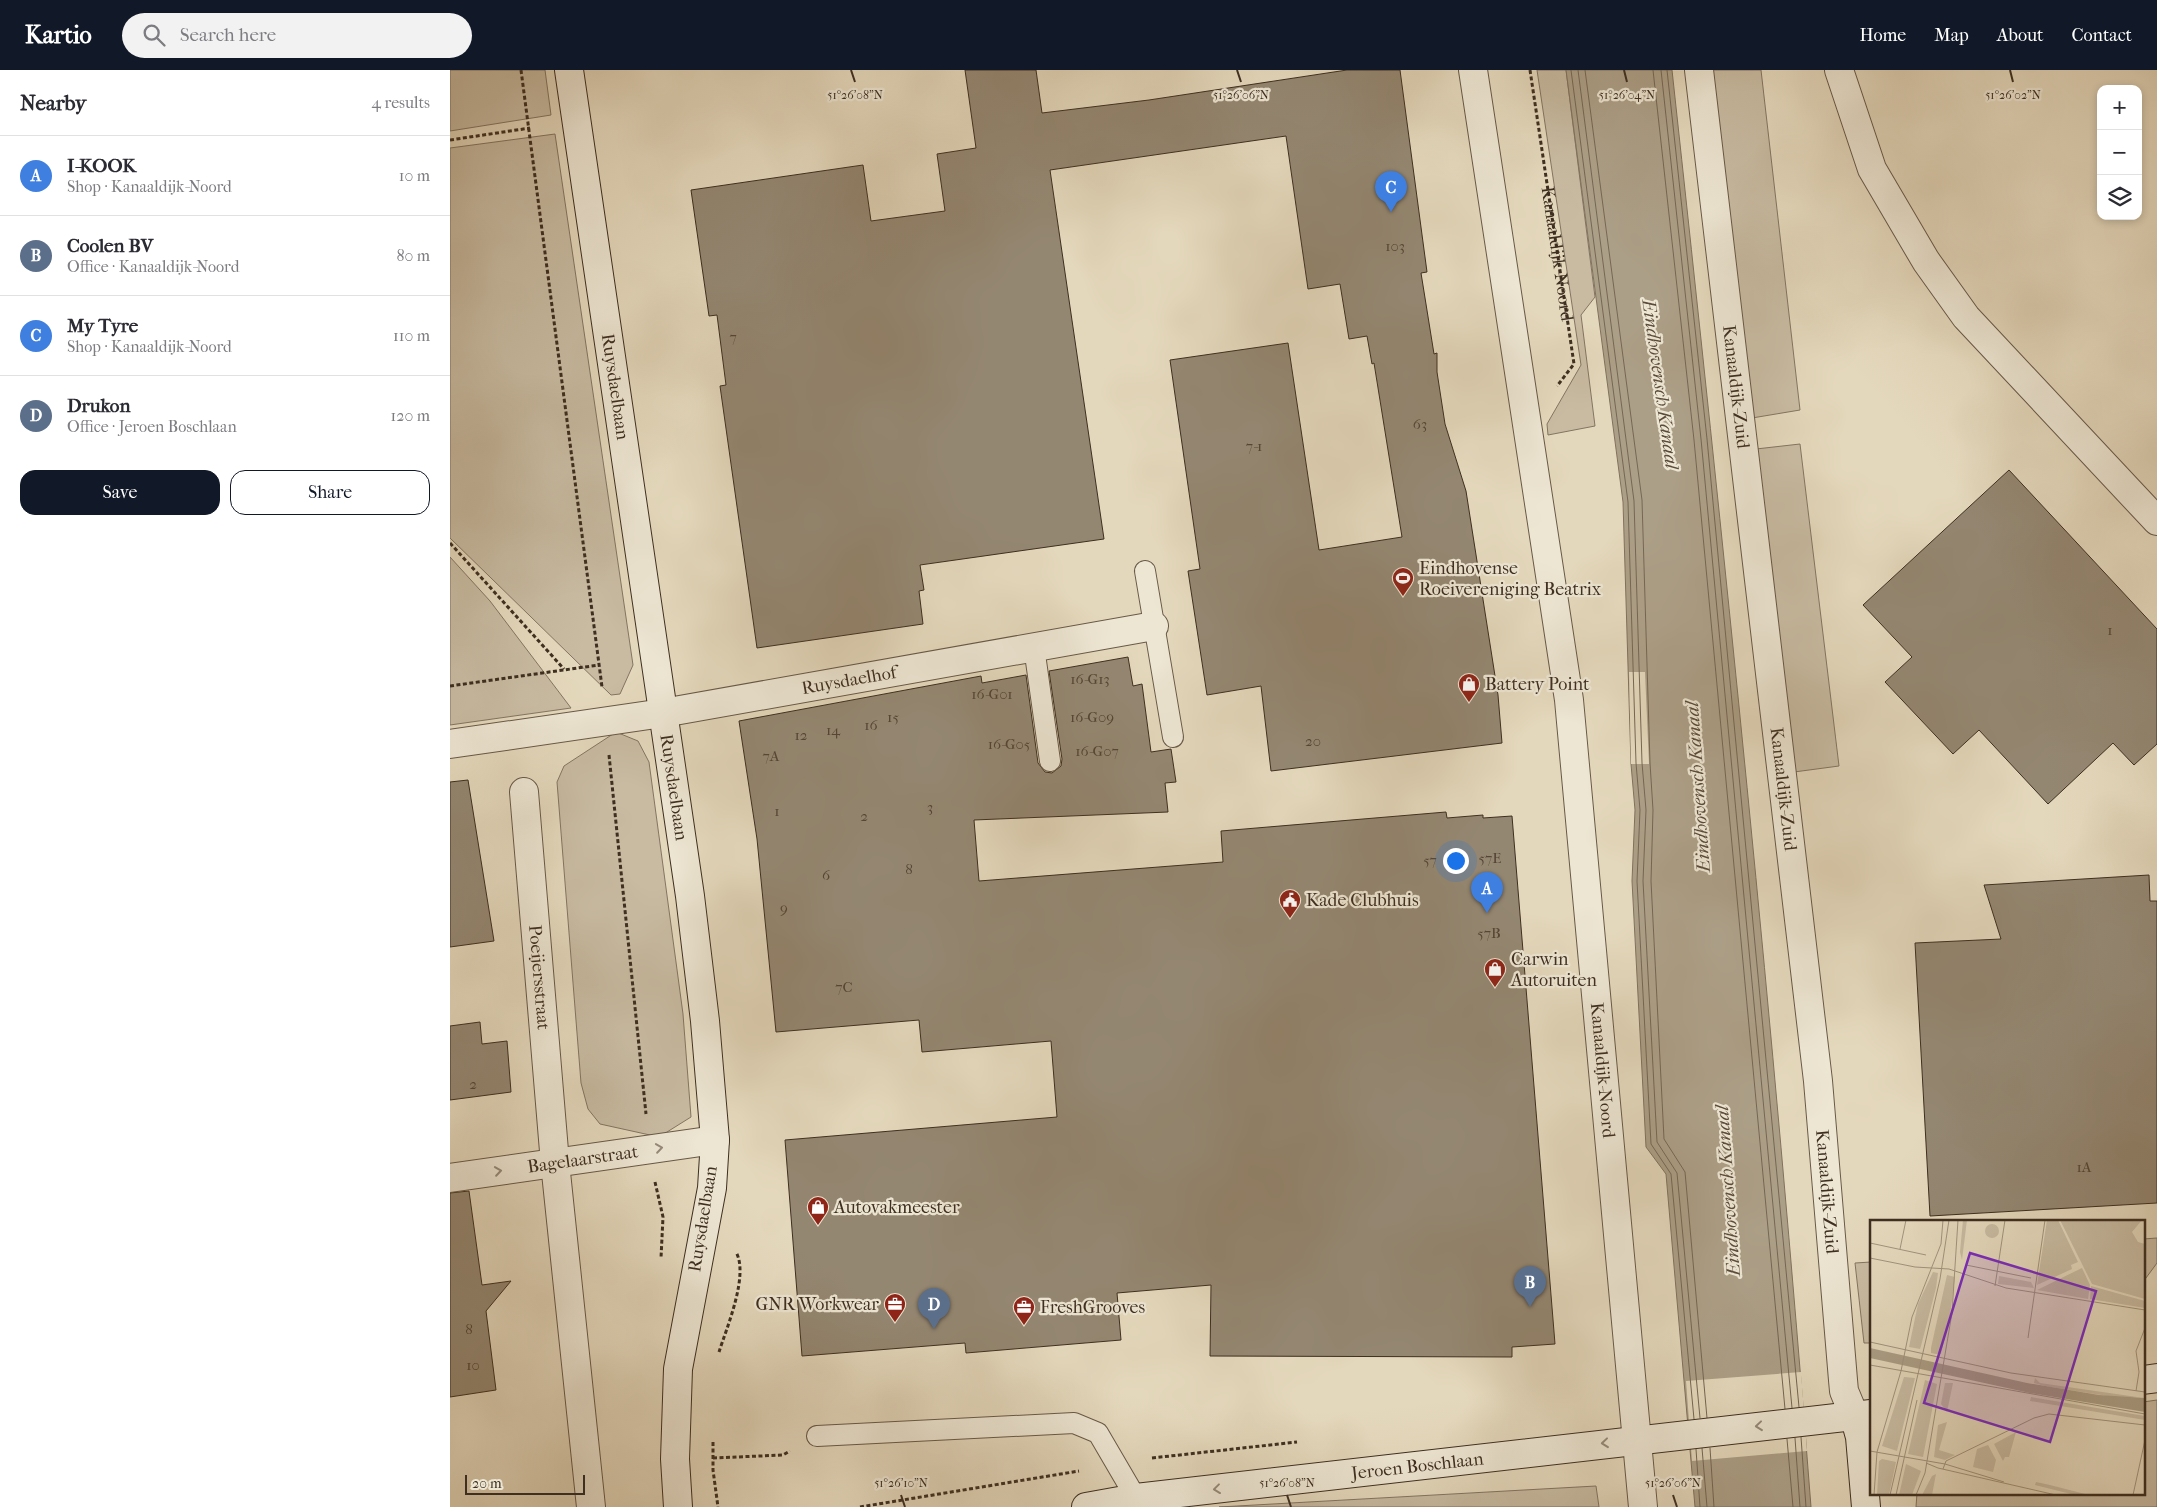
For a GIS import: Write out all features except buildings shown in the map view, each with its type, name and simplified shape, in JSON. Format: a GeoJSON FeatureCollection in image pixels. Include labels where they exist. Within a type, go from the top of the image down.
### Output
{"type":"FeatureCollection","features":[{"type":"Feature","properties":{"kind":"street","name":"Ruysdaelbaan"},"geometry":{"type":"LineString","coordinates":[[568,70],[663,712],[705,1021],[715,1140],[712,1188],[678,1369],[675,1460],[678,1507]]}},
{"type":"Feature","properties":{"kind":"street","name":"Kanaaldijk-Noord"},"geometry":{"type":"LineString","coordinates":[[1473,70],[1529,425],[1569,700],[1643,1507]]}},
{"type":"Feature","properties":{"kind":"street","name":"Kanaaldijk-Zuid"},"geometry":{"type":"LineString","coordinates":[[1699,70],[1818,1081],[1844,1391],[1862,1414],[1860,1437],[1866,1507]]}},
{"type":"Feature","properties":{"kind":"street"},"geometry":{"type":"LineString","coordinates":[[1839,70],[1872,169],[1926,261],[1966,317],[2157,521]]}},
{"type":"Feature","properties":{"kind":"street","name":"Ruysdaelhof"},"geometry":{"type":"LineString","coordinates":[[663,712],[1154,626]]}},
{"type":"Feature","properties":{"kind":"street"},"geometry":{"type":"LineString","coordinates":[[450,744],[663,712]]}},
{"type":"Feature","properties":{"kind":"street","name":"Poeijersstraat"},"geometry":{"type":"LineString","coordinates":[[524,792],[555,1163]]}},
{"type":"Feature","properties":{"kind":"street","name":"Bagelaarstraat"},"geometry":{"type":"LineString","coordinates":[[450,1178],[715,1140]]}},
{"type":"Feature","properties":{"kind":"street"},"geometry":{"type":"LineString","coordinates":[[555,1163],[591,1507]]}},
{"type":"Feature","properties":{"kind":"street"},"geometry":{"type":"LineString","coordinates":[[2144,1380],[2157,1378]]}},
{"type":"Feature","properties":{"kind":"street","name":"Jeroen Boschlaan"},"geometry":{"type":"LineString","coordinates":[[1086,1507],[1136,1498],[1688,1433],[1807,1422],[1862,1414]]}},
{"type":"Feature","properties":{"kind":"lane"},"geometry":{"type":"LineString","coordinates":[[1145,571],[1173,737]]}},
{"type":"Feature","properties":{"kind":"lane"},"geometry":{"type":"LineString","coordinates":[[1034,647],[1050,761]]}},
{"type":"Feature","properties":{"kind":"lane"},"geometry":{"type":"LineString","coordinates":[[817,1436],[1074,1424],[1098,1433],[1136,1498]]}},
{"type":"Feature","properties":{"kind":"path"},"geometry":{"type":"LineString","coordinates":[[521,70],[606,721],[649,1149],[663,1216]]}},
{"type":"Feature","properties":{"kind":"path","name":"Kanaaldijk-Noord"},"geometry":{"type":"LineString","coordinates":[[1529,425],[1574,364],[1530,70]]}},
{"type":"Feature","properties":{"kind":"path"},"geometry":{"type":"LineString","coordinates":[[450,140],[530,128]]}},
{"type":"Feature","properties":{"kind":"path"},"geometry":{"type":"LineString","coordinates":[[450,543],[564,669]]}},
{"type":"Feature","properties":{"kind":"path"},"geometry":{"type":"LineString","coordinates":[[450,686],[599,665]]}},
{"type":"Feature","properties":{"kind":"path"},"geometry":{"type":"LineString","coordinates":[[713,1458],[783,1455],[817,1436]]}},
{"type":"Feature","properties":{"kind":"shaded area"},"geometry":{"type":"Polygon","coordinates":[[[450,70],[545,70],[551,115],[450,131],[450,70]]]}},
{"type":"Feature","properties":{"kind":"shaded area"},"geometry":{"type":"Polygon","coordinates":[[[1537,70],[1566,70],[1595,297],[1581,315],[1595,426],[1548,435],[1547,424],[1581,365],[1537,70]]]}},
{"type":"Feature","properties":{"kind":"shaded area"},"geometry":{"type":"Polygon","coordinates":[[[1713,70],[1761,70],[1800,410],[1752,418],[1713,70]]]}},
{"type":"Feature","properties":{"kind":"shaded area"},"geometry":{"type":"Polygon","coordinates":[[[555,134],[633,665],[620,694],[611,695],[450,538],[450,148],[555,134]]]}},
{"type":"Feature","properties":{"kind":"shaded area"},"geometry":{"type":"Polygon","coordinates":[[[1800,444],[1839,766],[1794,772],[1756,449],[1800,444]]]}},
{"type":"Feature","properties":{"kind":"shaded area"},"geometry":{"type":"Polygon","coordinates":[[[450,557],[490,601],[571,708],[450,725],[450,557]]]}},
{"type":"Feature","properties":{"kind":"shaded area"},"geometry":{"type":"Polygon","coordinates":[[[616,732],[638,741],[649,762],[683,1014],[691,1117],[659,1137],[600,1124],[588,1109],[581,1083],[557,782],[564,766],[616,732]]]}},
{"type":"Feature","properties":{"kind":"shaded area"},"geometry":{"type":"Polygon","coordinates":[[[2157,1238],[2157,1263],[2144,1281],[2144,1239],[2157,1238]]]}},
{"type":"Feature","properties":{"kind":"shaded area"},"geometry":{"type":"Polygon","coordinates":[[[1870,1262],[1870,1343],[1864,1343],[1855,1263],[1870,1262]]]}},
{"type":"Feature","properties":{"kind":"shaded area"},"geometry":{"type":"Polygon","coordinates":[[[2157,1400],[2157,1507],[1916,1507],[1917,1494],[2144,1494],[2144,1402],[2157,1400]]]}},
{"type":"Feature","properties":{"kind":"shaded area"},"geometry":{"type":"Polygon","coordinates":[[[1596,1486],[1599,1507],[1219,1507],[1596,1486]]]}},
{"type":"Feature","properties":{"kind":"water","name":"Eindhovensch Kanaal"},"geometry":{"type":"Polygon","coordinates":[[[1566,70],[1672,70],[1747,788],[1781,1147],[1811,1507],[1695,1507],[1666,1174],[1646,1147],[1632,881],[1635,810],[1631,764],[1623,502],[1566,70]]]}},
{"type":"Feature","properties":{"kind":"pier"},"geometry":{"type":"Polygon","coordinates":[[[1629,672],[1645,672],[1649,764],[1631,764],[1629,672]]]}},
{"type":"Feature","properties":{"kind":"pier"},"geometry":{"type":"Polygon","coordinates":[[[1801,1372],[1807,1451],[1692,1461],[1686,1381],[1801,1372]]]}},
{"type":"Feature","properties":{"kind":"place","name":"My Tyre"},"geometry":{"type":"Point","coordinates":[1391,212]}},
{"type":"Feature","properties":{"kind":"place","name":"Eindhovense Roeivereniging Beatrix"},"geometry":{"type":"Point","coordinates":[1403,597]}},
{"type":"Feature","properties":{"kind":"place","name":"Battery Point"},"geometry":{"type":"Point","coordinates":[1469,703]}},
{"type":"Feature","properties":{"kind":"place","name":"I-KOOK"},"geometry":{"type":"Point","coordinates":[1487,913]}},
{"type":"Feature","properties":{"kind":"place","name":"Kade Clubhuis"},"geometry":{"type":"Point","coordinates":[1290,919]}},
{"type":"Feature","properties":{"kind":"place","name":"Carwin Autoruiten"},"geometry":{"type":"Point","coordinates":[1495,988]}},
{"type":"Feature","properties":{"kind":"place","name":"Autovakmeester"},"geometry":{"type":"Point","coordinates":[818,1226]}},
{"type":"Feature","properties":{"kind":"place","name":"Coolen BV"},"geometry":{"type":"Point","coordinates":[1530,1307]}},
{"type":"Feature","properties":{"kind":"place","name":"GNR Workwear"},"geometry":{"type":"Point","coordinates":[895,1323]}},
{"type":"Feature","properties":{"kind":"place","name":"FreshGrooves"},"geometry":{"type":"Point","coordinates":[1024,1326]}},
{"type":"Feature","properties":{"kind":"place","name":"Drukon"},"geometry":{"type":"Point","coordinates":[934,1329]}}]}
